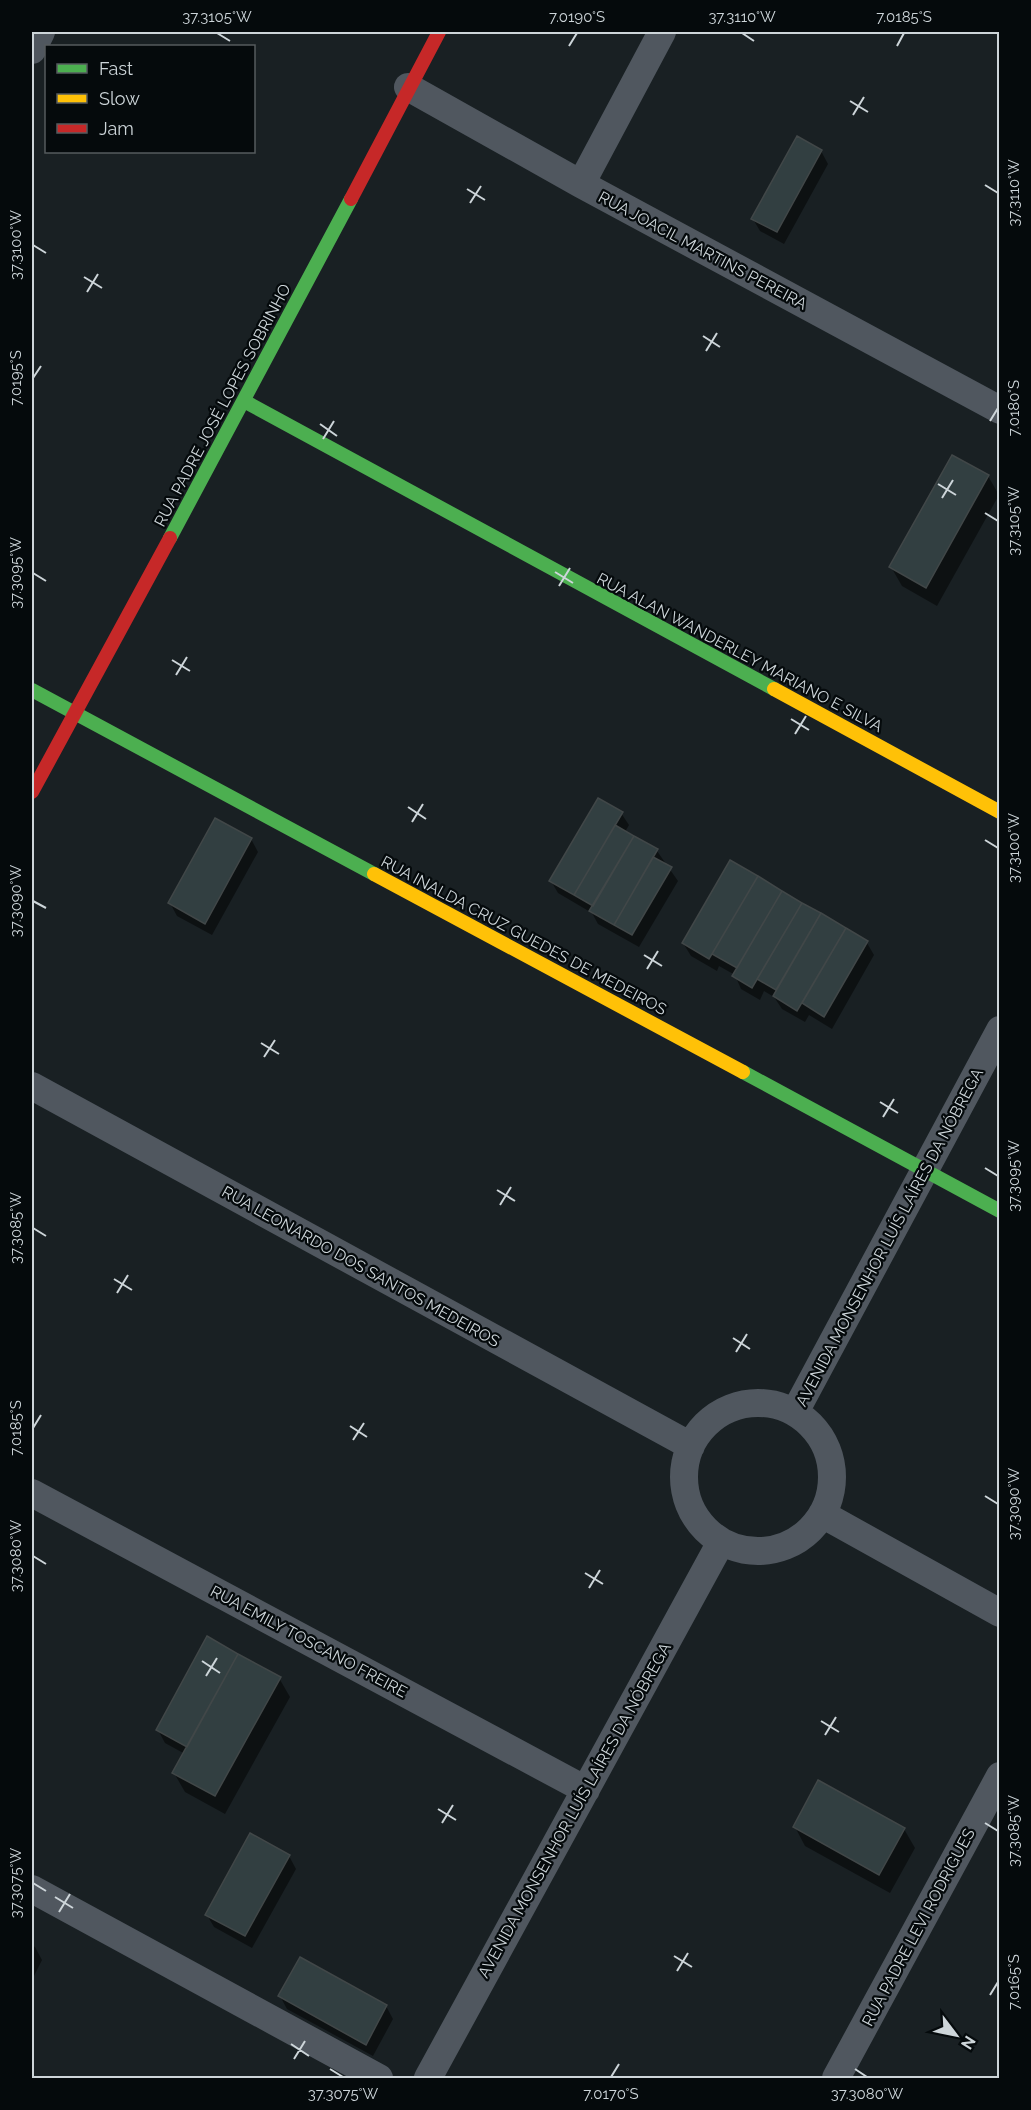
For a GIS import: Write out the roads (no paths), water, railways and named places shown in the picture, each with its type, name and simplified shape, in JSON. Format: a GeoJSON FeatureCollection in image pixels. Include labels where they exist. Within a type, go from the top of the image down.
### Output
{"type":"FeatureCollection","features":[{"type":"Feature","properties":{"kind":"street"},"geometry":{"type":"LineString","coordinates":[[32,50],[42,32]]}},
{"type":"Feature","properties":{"kind":"street","name":"RUA PADRE JOSÉ LOPES SOBRINHO"},"geometry":{"type":"LineString","coordinates":[[32,792],[244,401],[439,32]]}},
{"type":"Feature","properties":{"kind":"street"},"geometry":{"type":"LineString","coordinates":[[581,184],[662,32]]}},
{"type":"Feature","properties":{"kind":"street","name":"RUA JOACIL MARTINS PEREIRA"},"geometry":{"type":"LineString","coordinates":[[408,87],[581,184],[999,410]]}},
{"type":"Feature","properties":{"kind":"street","name":"RUA ALAN WANDERLEY MARIANO E SILVA"},"geometry":{"type":"LineString","coordinates":[[244,401],[999,812]]}},
{"type":"Feature","properties":{"kind":"street","name":"RUA INALDA CRUZ GUEDES DE MEDEIROS"},"geometry":{"type":"LineString","coordinates":[[32,690],[999,1211]]}},
{"type":"Feature","properties":{"kind":"street","name":"AVENIDA MONSENHOR LUÍS LAÍRES DA NÓBREGA"},"geometry":{"type":"LineString","coordinates":[[795,1412],[999,1030]]}},
{"type":"Feature","properties":{"kind":"street","name":"RUA LEONARDO DOS SANTOS MEDEIROS"},"geometry":{"type":"LineString","coordinates":[[32,1086],[691,1446]]}},
{"type":"Feature","properties":{"kind":"street","name":"AVENIDA MONSENHOR LUÍS LAÍRES DA NÓBREGA"},"geometry":{"type":"LineString","coordinates":[[756,1402],[776,1404],[795,1412],[813,1427],[826,1446],[832,1468],[831,1492],[822,1514],[808,1532],[788,1545],[766,1551],[743,1550],[721,1542],[704,1528],[691,1510],[684,1489],[684,1467],[691,1446],[701,1428],[717,1414],[736,1406],[756,1402]]}},
{"type":"Feature","properties":{"kind":"street","name":"RUA EMILY TOSCANO FREIRE"},"geometry":{"type":"LineString","coordinates":[[32,1493],[586,1790]]}},
{"type":"Feature","properties":{"kind":"street"},"geometry":{"type":"LineString","coordinates":[[822,1514],[999,1613]]}},
{"type":"Feature","properties":{"kind":"street","name":"AVENIDA MONSENHOR LUÍS LAÍRES DA NÓBREGA"},"geometry":{"type":"LineString","coordinates":[[428,2079],[721,1542]]}},
{"type":"Feature","properties":{"kind":"street","name":"RUA PADRE LEVI RODRIGUES"},"geometry":{"type":"LineString","coordinates":[[836,2079],[999,1776]]}},
{"type":"Feature","properties":{"kind":"street"},"geometry":{"type":"LineString","coordinates":[[32,1889],[380,2079]]}}]}
